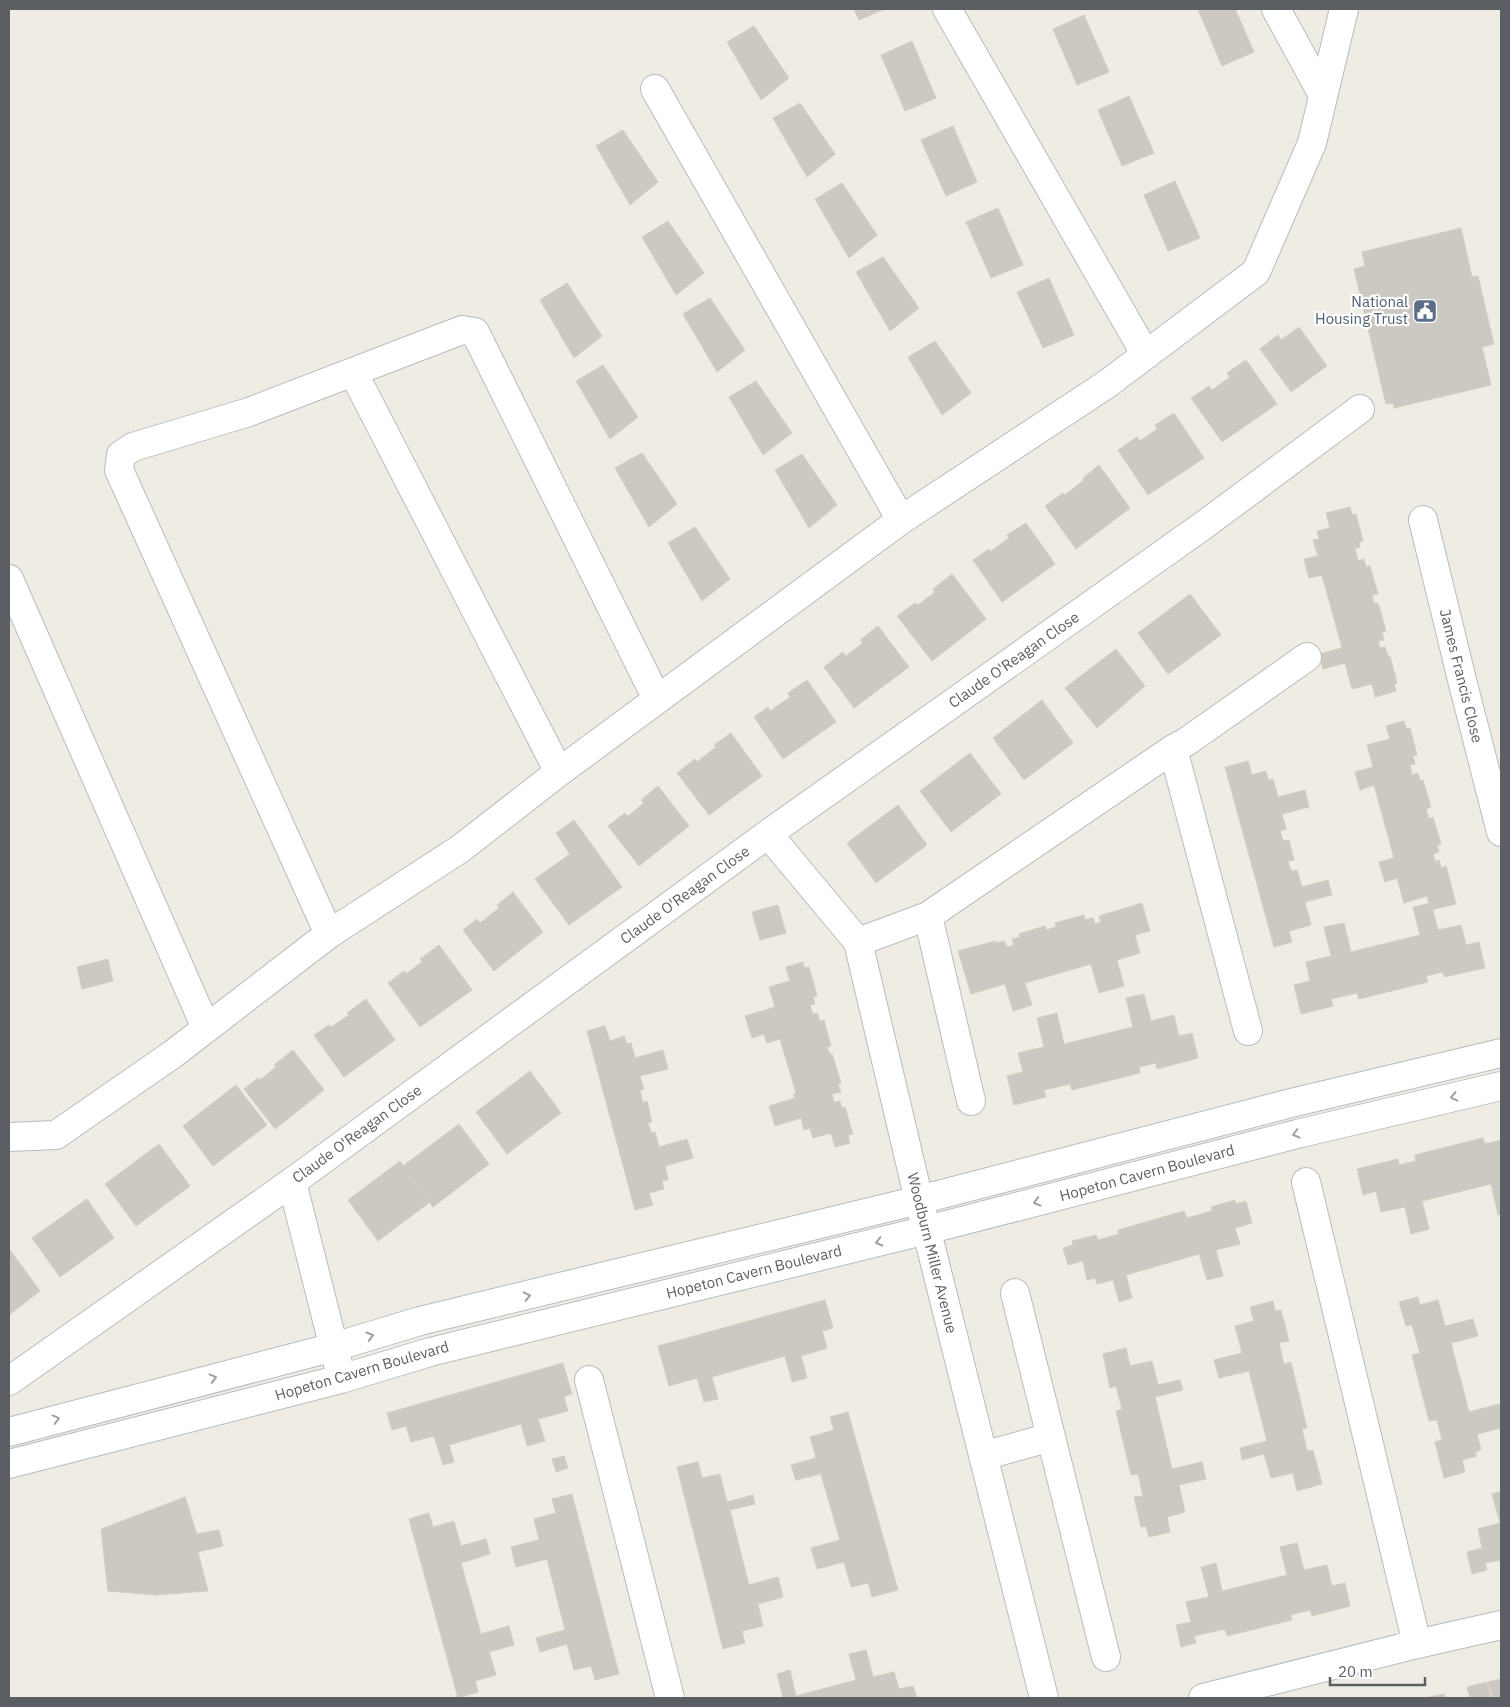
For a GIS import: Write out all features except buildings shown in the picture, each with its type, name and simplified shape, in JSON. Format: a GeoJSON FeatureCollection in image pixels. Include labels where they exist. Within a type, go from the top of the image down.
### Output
{"type":"FeatureCollection","features":[{"type":"Feature","properties":{"kind":"street"},"geometry":{"type":"LineString","coordinates":[[947,9],[1146,355]]}},
{"type":"Feature","properties":{"kind":"street"},"geometry":{"type":"LineString","coordinates":[[1276,9],[1323,95]]}},
{"type":"Feature","properties":{"kind":"street"},"geometry":{"type":"LineString","coordinates":[[9,1137],[56,1134],[173,1054],[329,934],[460,848],[656,699],[901,520],[1107,384],[1256,272],[1312,143],[1344,9]]}},
{"type":"Feature","properties":{"kind":"street"},"geometry":{"type":"LineString","coordinates":[[655,90],[901,520]]}},
{"type":"Feature","properties":{"kind":"street"},"geometry":{"type":"LineString","coordinates":[[329,934],[119,470],[121,455],[133,447],[249,412],[462,330],[475,332],[656,699]]}},
{"type":"Feature","properties":{"kind":"street"},"geometry":{"type":"LineString","coordinates":[[353,372],[559,772]]}},
{"type":"Feature","properties":{"kind":"street","name":"Claude O'Reagan Close"},"geometry":{"type":"LineString","coordinates":[[9,1381],[292,1182],[768,834],[1204,525],[1360,409]]}},
{"type":"Feature","properties":{"kind":"street","name":"James Francis Close"},"geometry":{"type":"LineString","coordinates":[[1424,520],[1462,684],[1501,832]]}},
{"type":"Feature","properties":{"kind":"street"},"geometry":{"type":"LineString","coordinates":[[9,579],[206,1028]]}},
{"type":"Feature","properties":{"kind":"street"},"geometry":{"type":"LineString","coordinates":[[858,942],[928,916],[1172,748],[1186,742],[1307,657]]}},
{"type":"Feature","properties":{"kind":"street"},"geometry":{"type":"LineString","coordinates":[[1172,748],[1248,1031]]}},
{"type":"Feature","properties":{"kind":"street","name":"Woodburn Miller Avenue"},"geometry":{"type":"LineString","coordinates":[[768,834],[858,942],[918,1200],[1044,1698]]}},
{"type":"Feature","properties":{"kind":"street"},"geometry":{"type":"LineString","coordinates":[[928,916],[971,1101]]}},
{"type":"Feature","properties":{"kind":"street","name":"Hopeton Cavern Boulevard"},"geometry":{"type":"LineString","coordinates":[[9,1432],[334,1347],[420,1321],[918,1200],[1291,1103],[1501,1053]]}},
{"type":"Feature","properties":{"kind":"street","name":"Hopeton Cavern Boulevard"},"geometry":{"type":"LineString","coordinates":[[9,1464],[341,1379],[430,1352],[927,1230],[1301,1133],[1501,1086]]}},
{"type":"Feature","properties":{"kind":"street"},"geometry":{"type":"LineString","coordinates":[[292,1182],[341,1379]]}},
{"type":"Feature","properties":{"kind":"street"},"geometry":{"type":"LineString","coordinates":[[1306,1182],[1417,1644]]}},
{"type":"Feature","properties":{"kind":"street"},"geometry":{"type":"LineString","coordinates":[[1015,1293],[1106,1658]]}},
{"type":"Feature","properties":{"kind":"street"},"geometry":{"type":"LineString","coordinates":[[589,1380],[670,1698]]}},
{"type":"Feature","properties":{"kind":"street"},"geometry":{"type":"LineString","coordinates":[[983,1456],[1052,1437]]}},
{"type":"Feature","properties":{"kind":"street"},"geometry":{"type":"LineString","coordinates":[[1203,1698],[1417,1644],[1501,1625]]}},
{"type":"Feature","properties":{"kind":"place","name":"National Housing Trust"},"geometry":{"type":"Point","coordinates":[1425,311]}}]}
